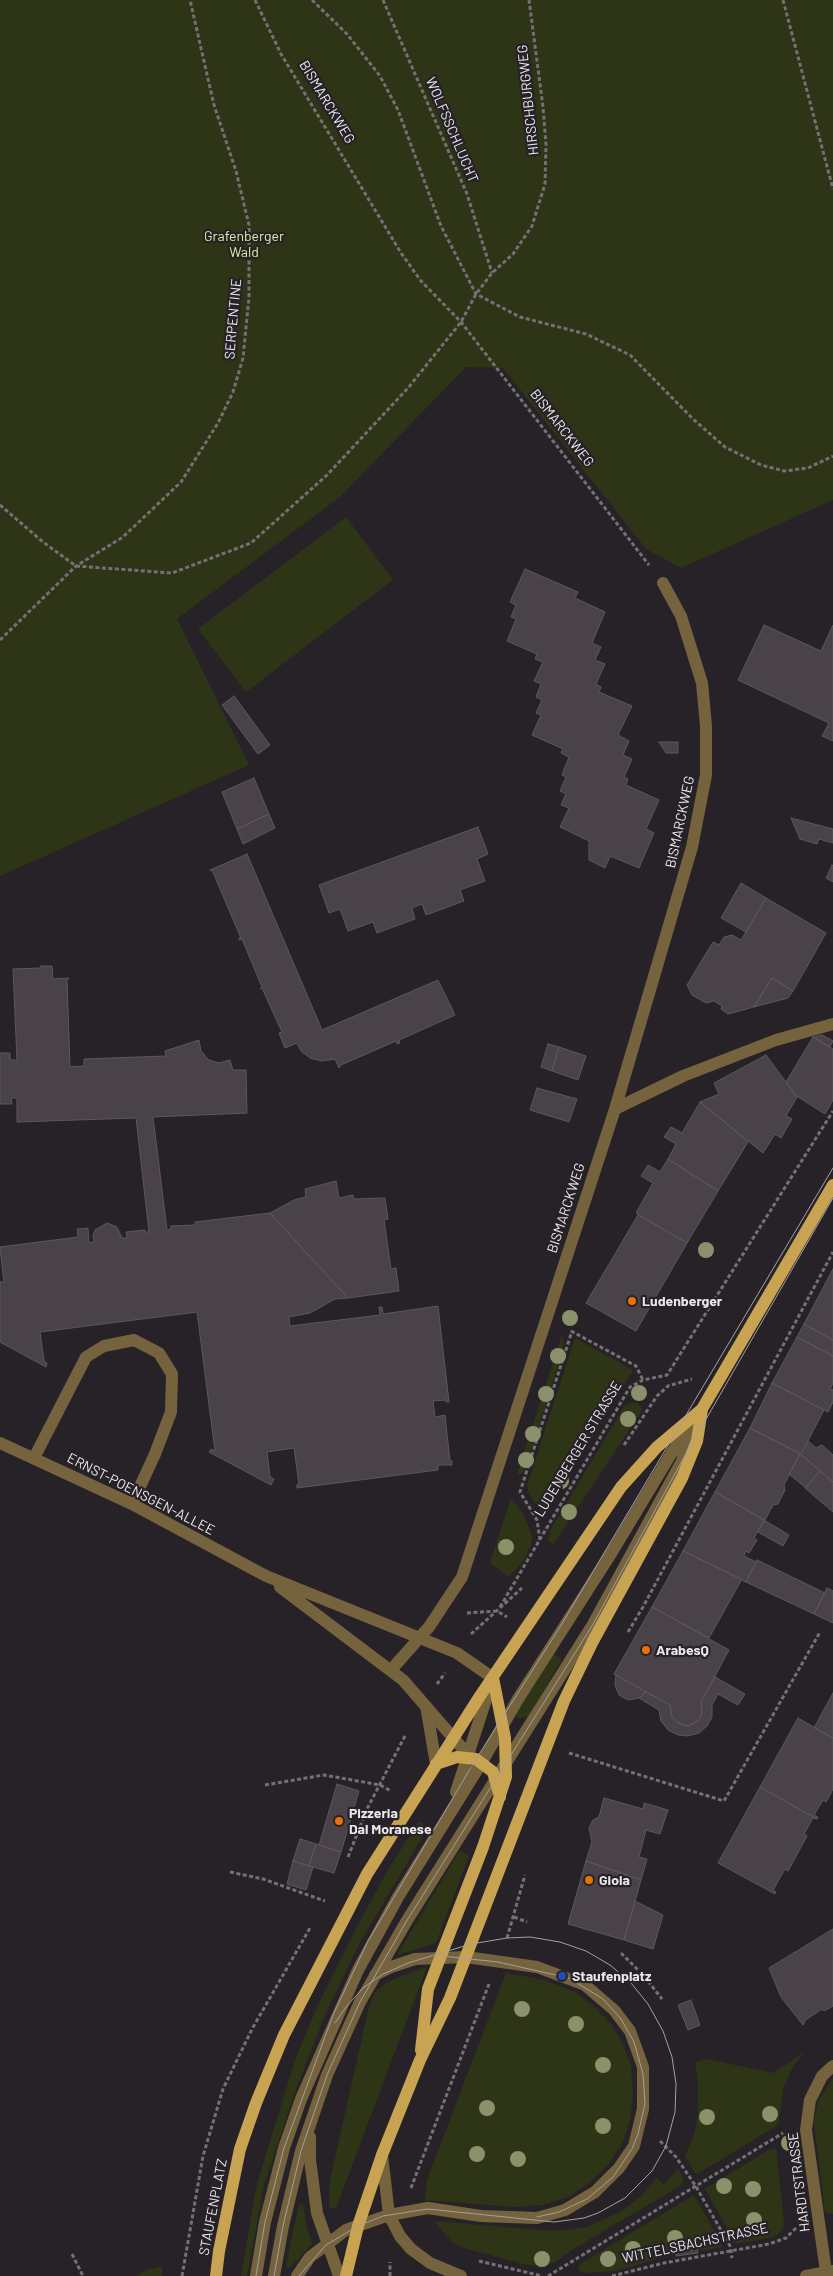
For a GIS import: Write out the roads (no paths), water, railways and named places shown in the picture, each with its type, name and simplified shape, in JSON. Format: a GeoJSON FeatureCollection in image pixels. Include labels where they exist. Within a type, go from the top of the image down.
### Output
{"type":"FeatureCollection","features":[{"type":"Feature","properties":{"kind":"main road"},"geometry":{"type":"LineString","coordinates":[[420,2060],[428,1989],[484,1847],[506,1777],[502,1726],[493,1678],[621,1487],[657,1447],[702,1409],[833,1185]]}},
{"type":"Feature","properties":{"kind":"main road"},"geometry":{"type":"LineString","coordinates":[[346,2276],[358,2226],[382,2155],[420,2060],[450,1998],[556,1724],[592,1641],[682,1478],[697,1441],[702,1409]]}},
{"type":"Feature","properties":{"kind":"main road","name":"STAUFENPLATZ"},"geometry":{"type":"LineString","coordinates":[[216,2276],[219,2251],[240,2149],[270,2065],[367,1874],[493,1678]]}},
{"type":"Feature","properties":{"kind":"main road"},"geometry":{"type":"LineString","coordinates":[[436,1764],[452,1758],[469,1756],[482,1762],[496,1777],[500,1797]]}},
{"type":"Feature","properties":{"kind":"street","name":"BISMARCKWEG"},"geometry":{"type":"LineString","coordinates":[[391,1670],[437,1615],[462,1577],[615,1109],[687,864],[706,775],[706,726],[702,683],[681,616],[663,583]]}},
{"type":"Feature","properties":{"kind":"street"},"geometry":{"type":"LineString","coordinates":[[615,1109],[683,1076],[776,1040],[833,1024]]}},
{"type":"Feature","properties":{"kind":"street"},"geometry":{"type":"LineString","coordinates":[[34,1458],[86,1357],[104,1346],[134,1340],[159,1353],[172,1374],[171,1412],[155,1454],[132,1504]]}},
{"type":"Feature","properties":{"kind":"street"},"geometry":{"type":"LineString","coordinates":[[256,2276],[265,2222],[277,2172],[301,2099],[336,2016],[366,1954],[502,1726],[612,1552],[670,1454],[702,1409]]}},
{"type":"Feature","properties":{"kind":"street"},"geometry":{"type":"LineString","coordinates":[[274,2276],[293,2180],[310,2127],[342,2042],[375,1975],[506,1760],[592,1626],[682,1461],[702,1409]]}},
{"type":"Feature","properties":{"kind":"street","name":"ERNST-POENSGEN-ALLEE"},"geometry":{"type":"LineString","coordinates":[[0,1443],[132,1504],[266,1576],[418,1639],[457,1653],[493,1678]]}},
{"type":"Feature","properties":{"kind":"street","name":"ERNST-POENSGEN-ALLEE"},"geometry":{"type":"LineString","coordinates":[[266,1576],[391,1670],[425,1703],[469,1756]]}},
{"type":"Feature","properties":{"kind":"street"},"geometry":{"type":"LineString","coordinates":[[442,1824],[458,1788],[493,1678]]}},
{"type":"Feature","properties":{"kind":"street"},"geometry":{"type":"LineString","coordinates":[[425,1703],[436,1764]]}},
{"type":"Feature","properties":{"kind":"street"},"geometry":{"type":"LineString","coordinates":[[296,2276],[310,2257],[346,2230],[389,2215],[428,2208],[508,2218],[537,2218],[566,2210],[595,2192],[619,2168],[634,2146],[643,2108],[643,2067],[630,2032],[614,2010],[585,1985],[538,1967],[466,1957],[441,1956],[415,1959],[391,1966],[375,1975],[356,1991],[336,2016]]}},
{"type":"Feature","properties":{"kind":"street"},"geometry":{"type":"LineString","coordinates":[[320,2056],[310,2127],[310,2160],[313,2189],[326,2245],[338,2276]]}},
{"type":"Feature","properties":{"kind":"street","name":"HARDTSTRASSE"},"geometry":{"type":"LineString","coordinates":[[829,2271],[806,2130],[810,2100],[822,2076],[833,2066]]}},
{"type":"Feature","properties":{"kind":"street"},"geometry":{"type":"LineString","coordinates":[[382,2155],[389,2215],[400,2236],[411,2249],[430,2263],[461,2276]]}},
{"type":"Feature","properties":{"kind":"street"},"geometry":{"type":"LineString","coordinates":[[806,2276],[829,2271]]}},
{"type":"Feature","properties":{"kind":"tram line"},"geometry":{"type":"LineString","coordinates":[[256,2276],[265,2222],[284,2148],[333,2015],[368,1941],[476,1759],[560,1627],[833,1168]]}},
{"type":"Feature","properties":{"kind":"tram line"},"geometry":{"type":"LineString","coordinates":[[274,2276],[283,2226],[301,2151],[327,2075],[360,2002],[406,1922],[592,1626],[682,1461],[833,1198]]}},
{"type":"Feature","properties":{"kind":"tram line"},"geometry":{"type":"LineString","coordinates":[[299,2276],[326,2245],[358,2226],[383,2216],[428,2209],[554,2222],[584,2218],[598,2213],[625,2198],[652,2171],[666,2146],[675,2112],[676,2084],[672,2057],[663,2031],[648,2004],[631,1983],[610,1965],[586,1951],[560,1942],[530,1937],[507,1938],[471,1944],[408,1963],[383,1974],[363,1988],[335,2023]]}},
{"type":"Feature","properties":{"kind":"tram line"},"geometry":{"type":"LineString","coordinates":[[442,1956],[498,1962],[569,1978],[603,1999],[621,2019],[634,2042],[643,2074],[645,2104],[638,2134],[632,2149],[613,2177],[587,2199],[559,2212],[537,2217]]}},
{"type":"Feature","properties":{"kind":"place","name":"Ludenberger"},"geometry":{"type":"Point","coordinates":[632,1301]}},
{"type":"Feature","properties":{"kind":"place","name":"ArabesQ"},"geometry":{"type":"Point","coordinates":[646,1650]}},
{"type":"Feature","properties":{"kind":"place","name":"Pizzeria Dal Moranese"},"geometry":{"type":"Point","coordinates":[339,1821]}},
{"type":"Feature","properties":{"kind":"place","name":"Gioia"},"geometry":{"type":"Point","coordinates":[589,1880]}},
{"type":"Feature","properties":{"kind":"place","name":"Staufenplatz"},"geometry":{"type":"Point","coordinates":[562,1976]}},
{"type":"Feature","properties":{"kind":"park label","name":"Grafenberger Wald"},"geometry":{"type":"Point","coordinates":[244,244]}}]}
